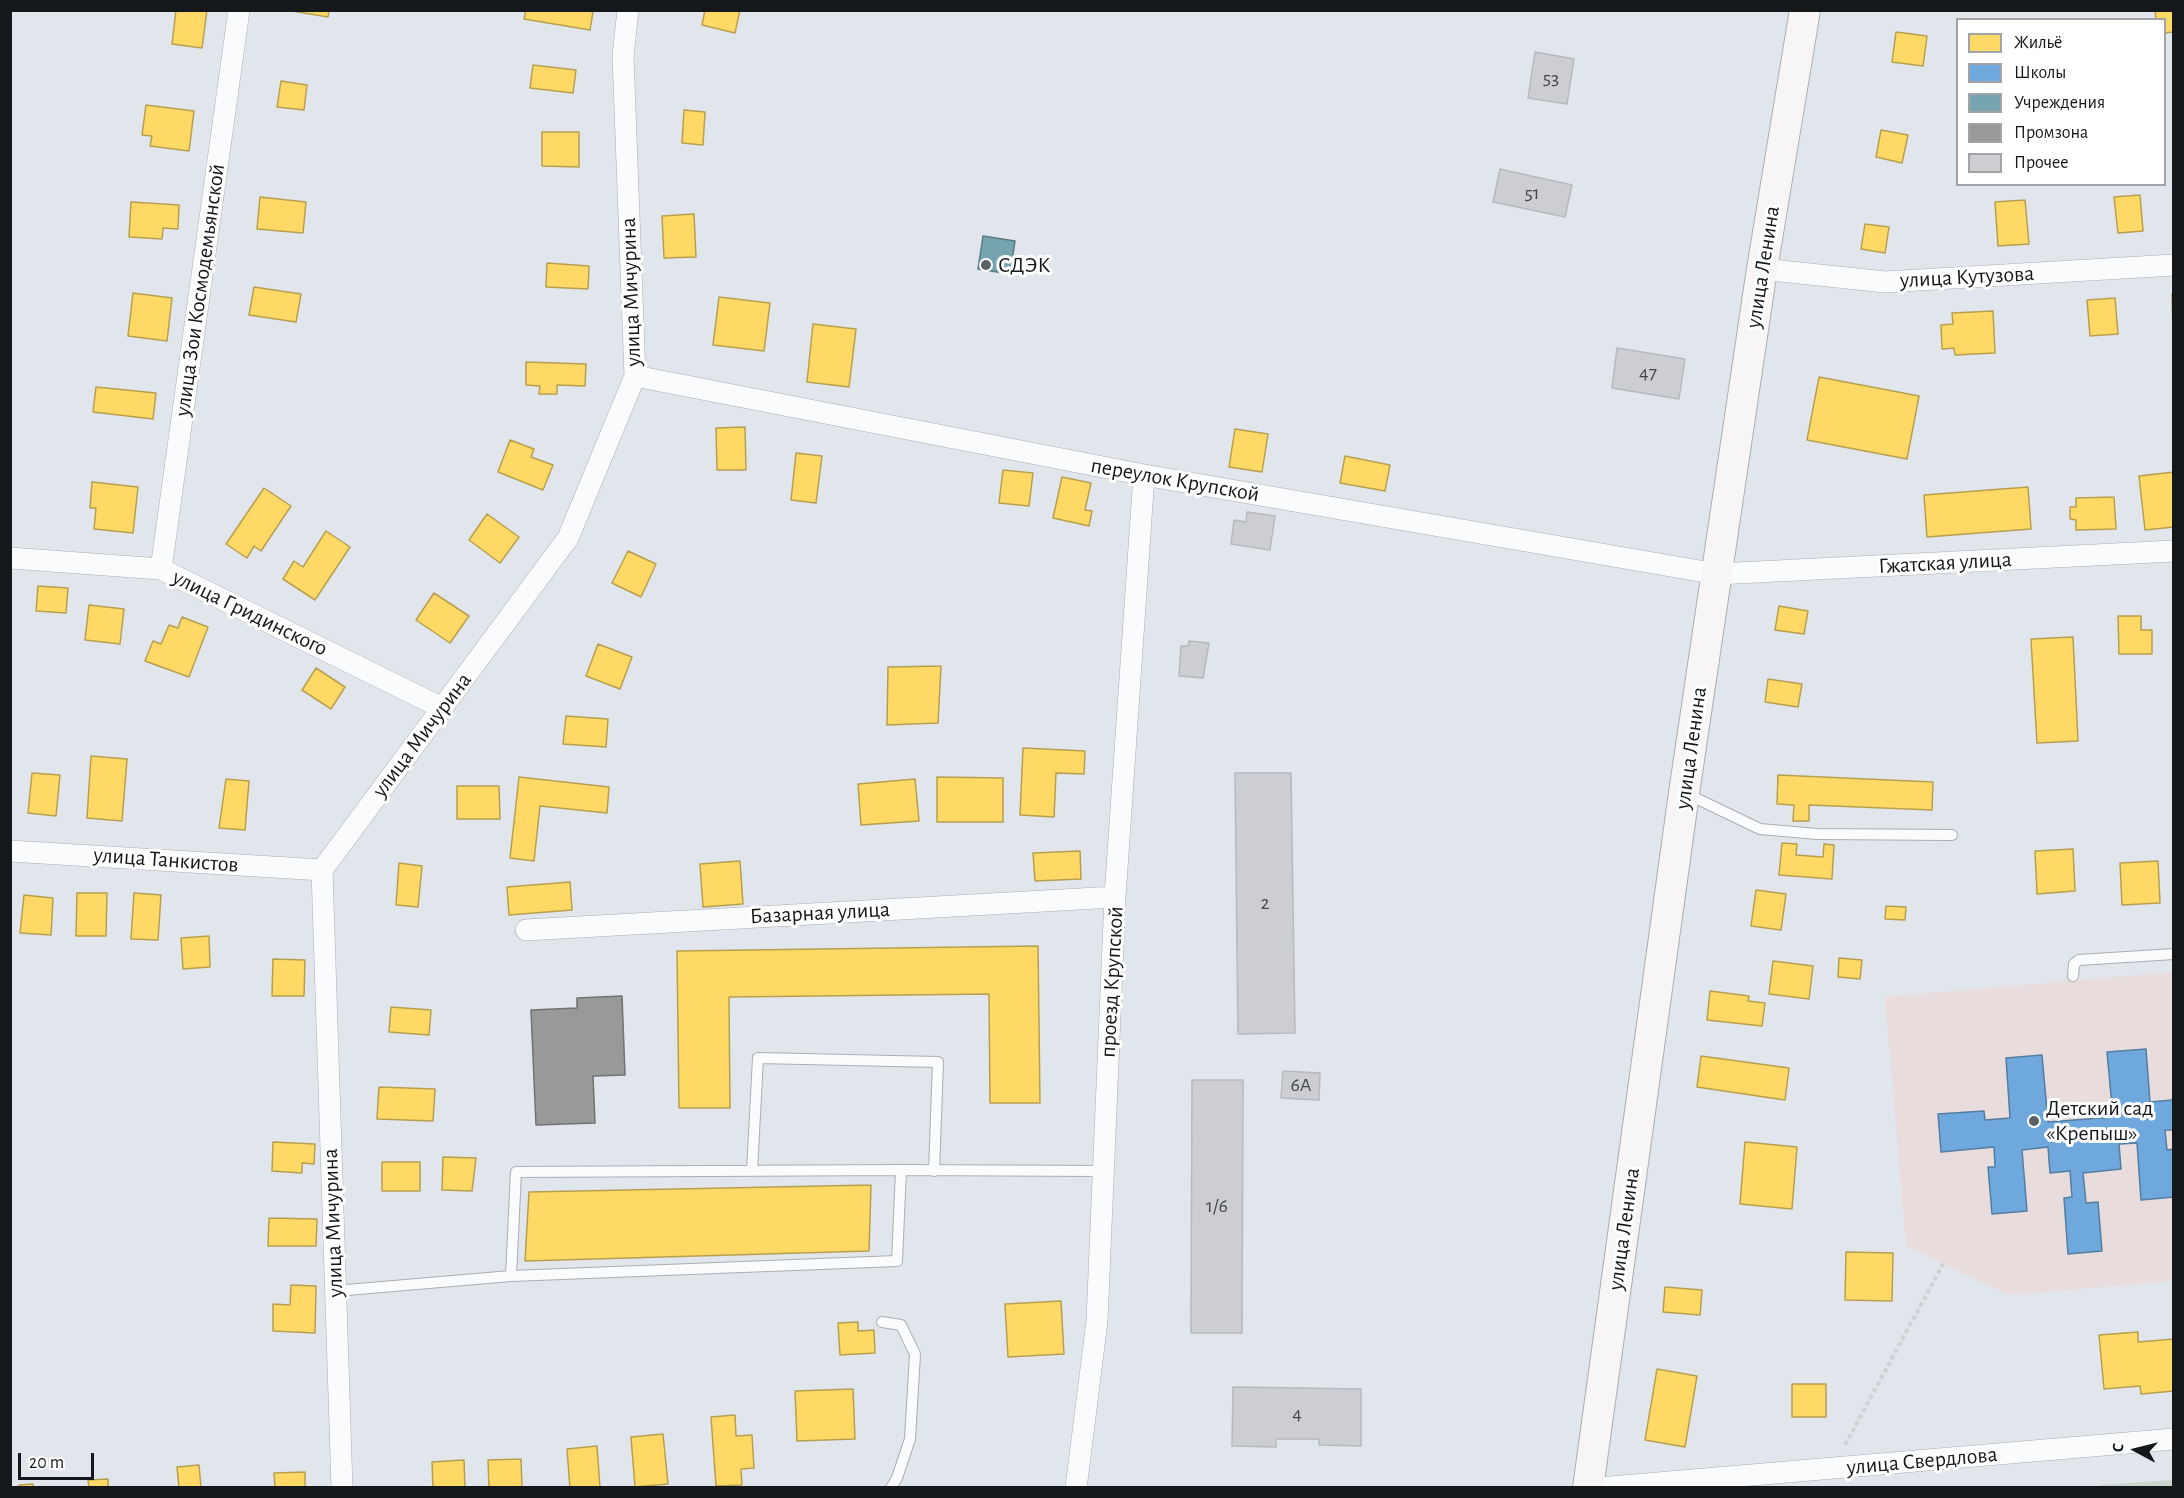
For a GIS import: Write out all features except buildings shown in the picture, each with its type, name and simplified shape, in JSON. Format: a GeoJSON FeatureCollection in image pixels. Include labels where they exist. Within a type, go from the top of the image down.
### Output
{"type":"FeatureCollection","features":[{"type":"Feature","properties":{"kind":"main road","name":"улица Ленина"},"geometry":{"type":"LineString","coordinates":[[1588,1488],[1684,794],[1762,269],[1805,10]]}},
{"type":"Feature","properties":{"kind":"street","name":"улица Зои Космодемьянской"},"geometry":{"type":"LineString","coordinates":[[161,569],[239,10]]}},
{"type":"Feature","properties":{"kind":"street","name":"улица Мичурина"},"geometry":{"type":"LineString","coordinates":[[342,1488],[322,870],[568,538],[635,376],[622,56],[628,10]]}},
{"type":"Feature","properties":{"kind":"street","name":"улица Кутузова"},"geometry":{"type":"LineString","coordinates":[[1762,269],[1885,282],[2174,265]]}},
{"type":"Feature","properties":{"kind":"street","name":"переулок Крупской"},"geometry":{"type":"LineString","coordinates":[[635,376],[1144,475],[1717,574]]}},
{"type":"Feature","properties":{"kind":"street","name":"проезд Крупской"},"geometry":{"type":"LineString","coordinates":[[1076,1488],[1097,1321],[1115,897],[1144,475]]}},
{"type":"Feature","properties":{"kind":"street","name":"Гжатская улица"},"geometry":{"type":"LineString","coordinates":[[1717,574],[2174,551]]}},
{"type":"Feature","properties":{"kind":"street","name":"улица Гридинского"},"geometry":{"type":"LineString","coordinates":[[10,558],[161,569],[442,708]]}},
{"type":"Feature","properties":{"kind":"street","name":"улица Танкистов"},"geometry":{"type":"LineString","coordinates":[[10,851],[322,870]]}},
{"type":"Feature","properties":{"kind":"street","name":"Базарная улица"},"geometry":{"type":"LineString","coordinates":[[526,930],[1115,897]]}},
{"type":"Feature","properties":{"kind":"street","name":"улица Свердлова"},"geometry":{"type":"LineString","coordinates":[[1599,1488],[2174,1439]]}},
{"type":"Feature","properties":{"kind":"lane"},"geometry":{"type":"LineString","coordinates":[[1684,794],[1696,796],[1760,829],[1817,834],[1952,835]]}},
{"type":"Feature","properties":{"kind":"lane"},"geometry":{"type":"LineString","coordinates":[[2073,976],[2074,964],[2079,960],[2174,954]]}},
{"type":"Feature","properties":{"kind":"lane"},"geometry":{"type":"LineString","coordinates":[[752,1171],[758,1058],[938,1062],[934,1171]]}},
{"type":"Feature","properties":{"kind":"lane"},"geometry":{"type":"LineString","coordinates":[[335,1291],[511,1276],[897,1261],[901,1170]]}},
{"type":"Feature","properties":{"kind":"lane"},"geometry":{"type":"LineString","coordinates":[[511,1276],[516,1172],[1103,1171]]}},
{"type":"Feature","properties":{"kind":"lane"},"geometry":{"type":"LineString","coordinates":[[882,1322],[901,1326],[915,1354],[910,1438],[897,1478],[891,1488]]}},
{"type":"Feature","properties":{"kind":"path"},"geometry":{"type":"LineString","coordinates":[[1832,1469],[1943,1264]]}},
{"type":"Feature","properties":{"kind":"shaded area","name":"Детский сад «Крепыш»"},"geometry":{"type":"Polygon","coordinates":[[[2173,972],[2173,1281],[2009,1295],[1906,1246],[1885,997],[2173,972]]]}},
{"type":"Feature","properties":{"kind":"shaded area"},"geometry":{"type":"Polygon","coordinates":[[[2173,1480],[2173,1487],[2098,1487],[2098,1485],[2173,1480]]]}},
{"type":"Feature","properties":{"kind":"place","name":"СДЭК"},"geometry":{"type":"Point","coordinates":[986,265]}},
{"type":"Feature","properties":{"kind":"place","name":"Детский сад «Крепыш»"},"geometry":{"type":"Point","coordinates":[2034,1121]}}]}
